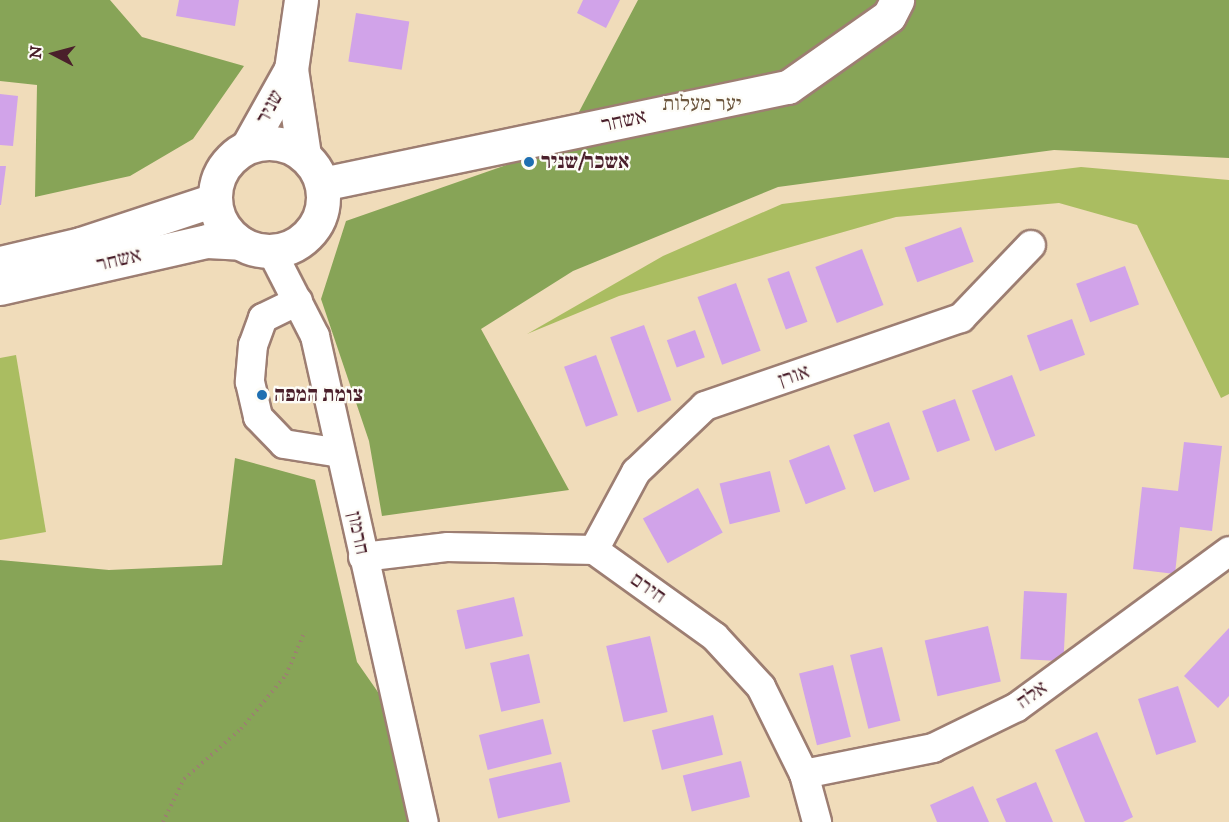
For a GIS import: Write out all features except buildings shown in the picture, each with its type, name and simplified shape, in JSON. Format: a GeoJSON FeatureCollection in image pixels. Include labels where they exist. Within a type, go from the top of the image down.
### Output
{"type":"FeatureCollection","features":[{"type":"Feature","properties":{"kind":"main road","name":"שניר"},"geometry":{"type":"LineString","coordinates":[[301,0],[291,69],[304,155]]}},
{"type":"Feature","properties":{"kind":"main road","name":"אשחר"},"geometry":{"type":"LineString","coordinates":[[322,183],[789,87],[889,16],[897,0]]}},
{"type":"Feature","properties":{"kind":"main road","name":"שניר"},"geometry":{"type":"LineString","coordinates":[[248,146],[291,69]]}},
{"type":"Feature","properties":{"kind":"main road"},"geometry":{"type":"LineString","coordinates":[[285,144],[304,155],[322,183],[323,199],[313,229],[302,241],[272,252],[240,243],[218,217],[214,200],[223,168],[248,146],[285,144]]}},
{"type":"Feature","properties":{"kind":"main road","name":"אשחר"},"geometry":{"type":"LineString","coordinates":[[0,263],[114,235],[214,200]]}},
{"type":"Feature","properties":{"kind":"main road","name":"אשחר"},"geometry":{"type":"LineString","coordinates":[[0,288],[207,241],[240,243]]}},
{"type":"Feature","properties":{"kind":"street","name":"אורן"},"geometry":{"type":"LineString","coordinates":[[594,550],[636,472],[705,406],[962,318],[1031,245]]}},
{"type":"Feature","properties":{"kind":"street","name":"חרמון"},"geometry":{"type":"LineString","coordinates":[[272,252],[315,336],[424,822]]}},
{"type":"Feature","properties":{"kind":"street"},"geometry":{"type":"LineString","coordinates":[[298,301],[263,318],[253,345],[250,382],[258,417],[284,444],[340,453]]}},
{"type":"Feature","properties":{"kind":"street"},"geometry":{"type":"LineString","coordinates":[[363,557],[448,547],[594,550]]}},
{"type":"Feature","properties":{"kind":"street","name":"חירם"},"geometry":{"type":"LineString","coordinates":[[594,550],[715,637],[761,687],[804,774],[817,822]]}},
{"type":"Feature","properties":{"kind":"street","name":"אלה"},"geometry":{"type":"LineString","coordinates":[[804,774],[933,748],[1017,707],[1229,551]]}},
{"type":"Feature","properties":{"kind":"path"},"geometry":{"type":"LineString","coordinates":[[163,822],[184,779],[241,729],[286,675],[305,631]]}},
{"type":"Feature","properties":{"kind":"green space"},"geometry":{"type":"Polygon","coordinates":[[[0,0],[110,0],[142,37],[244,66],[193,139],[130,176],[35,197],[37,85],[0,81],[0,0]]]}},
{"type":"Feature","properties":{"kind":"green space","name":"יער מעלות"},"geometry":{"type":"Polygon","coordinates":[[[638,0],[1229,0],[1229,158],[1054,150],[778,187],[573,271],[481,329],[569,490],[382,516],[369,441],[321,299],[346,221],[561,146],[638,0]]]}},
{"type":"Feature","properties":{"kind":"green space"},"geometry":{"type":"Polygon","coordinates":[[[1081,167],[1229,180],[1229,394],[1221,398],[1137,225],[1059,203],[896,217],[619,296],[527,334],[663,256],[782,204],[1081,167]]]}},
{"type":"Feature","properties":{"kind":"green space"},"geometry":{"type":"Polygon","coordinates":[[[16,355],[46,532],[0,540],[0,358],[16,355]]]}},
{"type":"Feature","properties":{"kind":"green space"},"geometry":{"type":"Polygon","coordinates":[[[235,458],[315,480],[357,662],[396,718],[412,822],[0,822],[0,560],[109,570],[222,565],[235,458]]]}},
{"type":"Feature","properties":{"kind":"place","name":"אשכר/שניר"},"geometry":{"type":"Point","coordinates":[529,162]}},
{"type":"Feature","properties":{"kind":"place","name":"צומת המפה"},"geometry":{"type":"Point","coordinates":[262,395]}}]}
